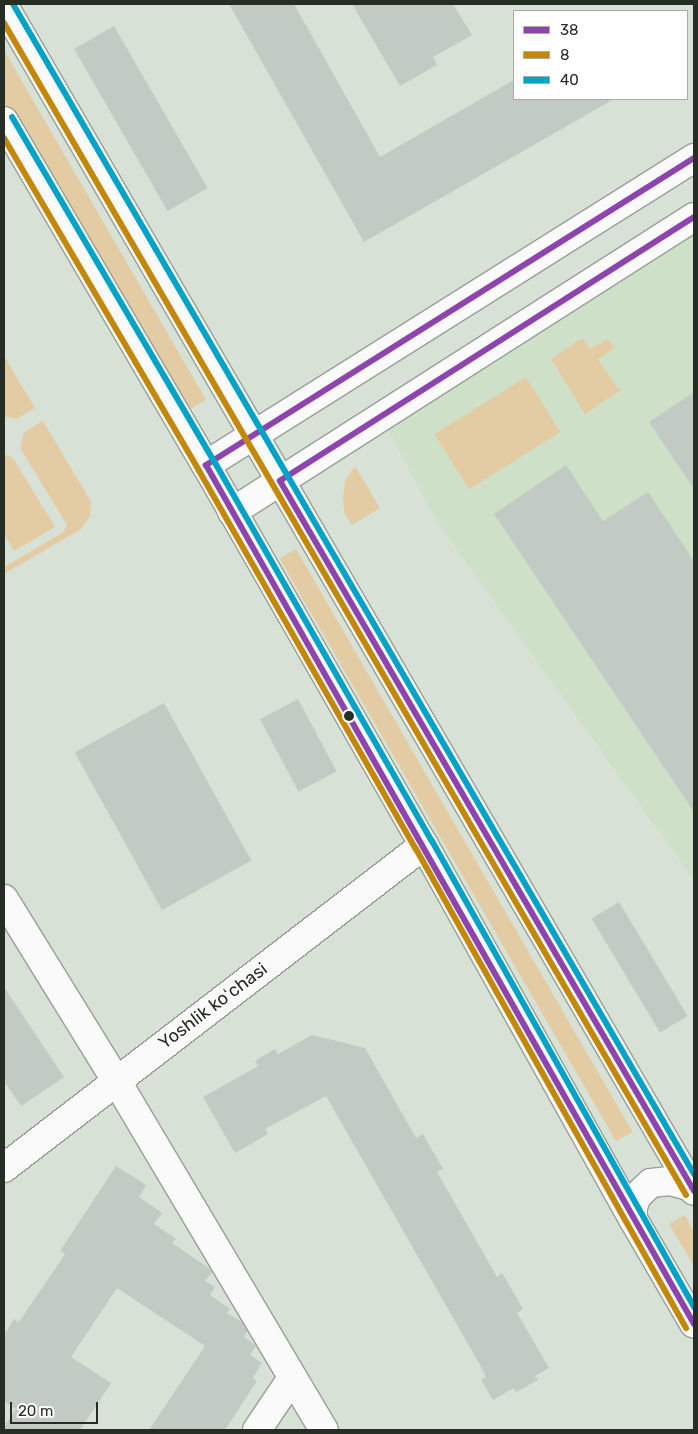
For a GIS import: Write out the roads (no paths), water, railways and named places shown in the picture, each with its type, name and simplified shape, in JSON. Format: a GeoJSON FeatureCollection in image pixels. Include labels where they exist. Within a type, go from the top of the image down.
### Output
{"type":"FeatureCollection","features":[{"type":"Feature","properties":{"kind":"main road"},"geometry":{"type":"LineString","coordinates":[[4,6],[693,1189]]}},
{"type":"Feature","properties":{"kind":"main road"},"geometry":{"type":"LineString","coordinates":[[4,121],[206,466],[424,846],[694,1324]]}},
{"type":"Feature","properties":{"kind":"main road"},"geometry":{"type":"LineString","coordinates":[[206,466],[694,158]]}},
{"type":"Feature","properties":{"kind":"main road"},"geometry":{"type":"LineString","coordinates":[[232,512],[694,217]]}},
{"type":"Feature","properties":{"kind":"main road","name":"Yoshlik koʻchasi"},"geometry":{"type":"LineString","coordinates":[[4,1168],[116,1080],[424,846]]}},
{"type":"Feature","properties":{"kind":"main road"},"geometry":{"type":"LineString","coordinates":[[4,899],[116,1080],[324,1430]]}},
{"type":"Feature","properties":{"kind":"main road"},"geometry":{"type":"LineString","coordinates":[[633,1218],[633,1207],[637,1196],[651,1183],[670,1181],[693,1189]]}},
{"type":"Feature","properties":{"kind":"main road"},"geometry":{"type":"LineString","coordinates":[[257,1430],[292,1378]]}}]}
